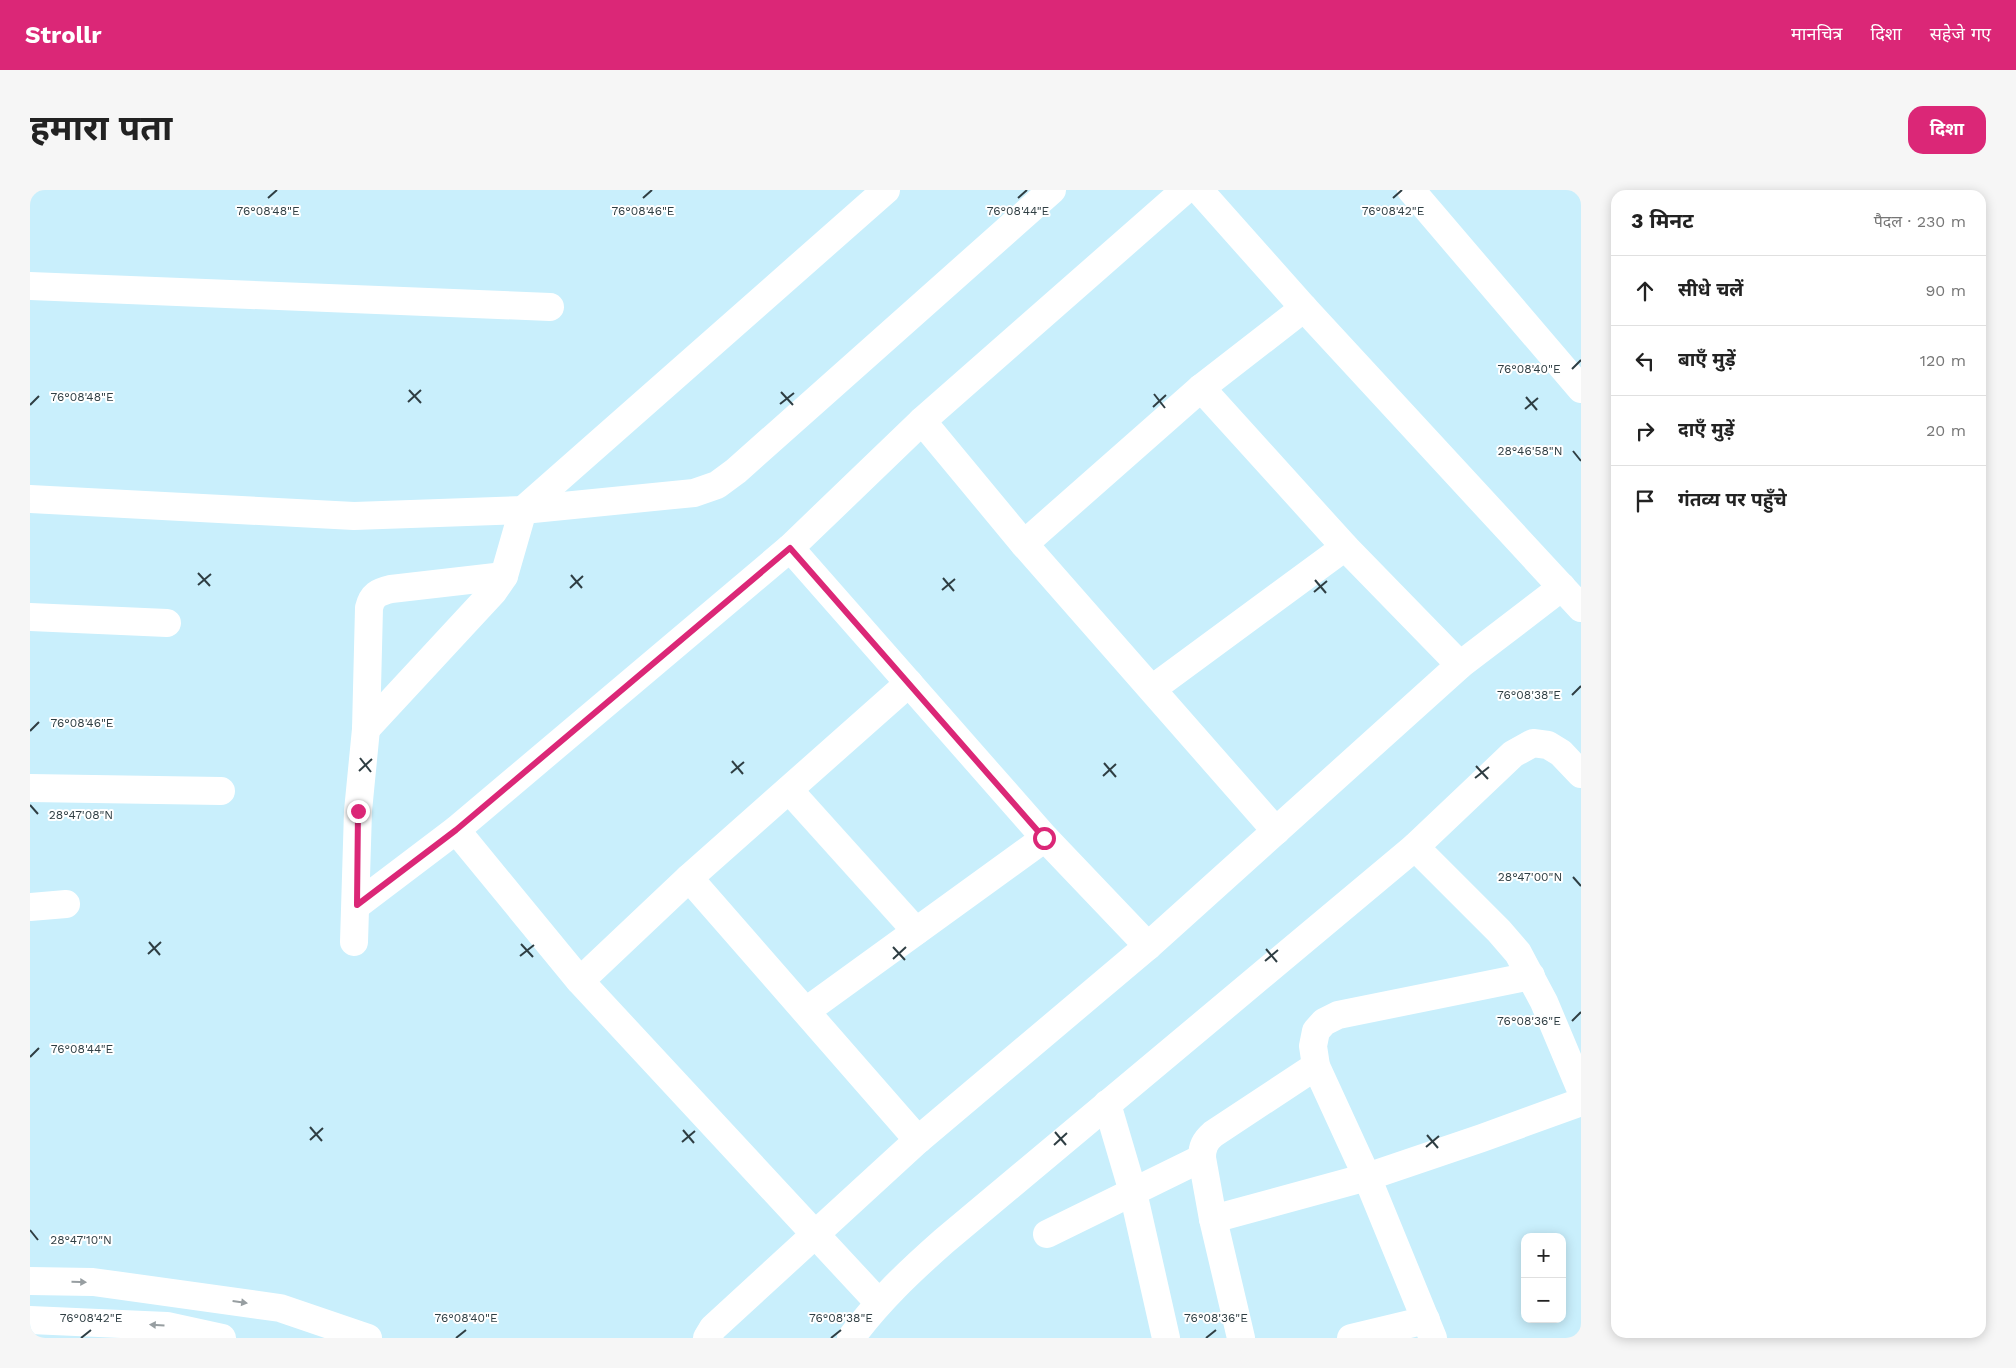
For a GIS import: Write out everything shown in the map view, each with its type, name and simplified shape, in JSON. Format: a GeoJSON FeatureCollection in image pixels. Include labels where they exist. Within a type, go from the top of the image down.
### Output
{"type":"FeatureCollection","features":[{"type":"Feature","properties":{"kind":"street"},"geometry":{"type":"LineString","coordinates":[[366,729],[493,592],[504,576],[523,510],[886,190]]}},
{"type":"Feature","properties":{"kind":"street"},"geometry":{"type":"LineString","coordinates":[[30,499],[354,516],[523,510],[694,492],[717,485],[736,471],[1052,190]]}},
{"type":"Feature","properties":{"kind":"street"},"geometry":{"type":"LineString","coordinates":[[357,905],[456,830],[790,548],[922,421],[1185,190]]}},
{"type":"Feature","properties":{"kind":"street"},"geometry":{"type":"LineString","coordinates":[[1199,190],[1304,308],[1581,608]]}},
{"type":"Feature","properties":{"kind":"street"},"geometry":{"type":"LineString","coordinates":[[1411,190],[1581,389]]}},
{"type":"Feature","properties":{"kind":"street"},"geometry":{"type":"LineString","coordinates":[[30,286],[550,307]]}},
{"type":"Feature","properties":{"kind":"street"},"geometry":{"type":"LineString","coordinates":[[1024,544],[1201,388],[1304,308]]}},
{"type":"Feature","properties":{"kind":"street"},"geometry":{"type":"LineString","coordinates":[[1201,388],[1345,547],[1460,665]]}},
{"type":"Feature","properties":{"kind":"street"},"geometry":{"type":"LineString","coordinates":[[922,421],[1024,544],[1276,831]]}},
{"type":"Feature","properties":{"kind":"street"},"geometry":{"type":"LineString","coordinates":[[1152,689],[1345,547]]}},
{"type":"Feature","properties":{"kind":"street"},"geometry":{"type":"LineString","coordinates":[[790,548],[1044,838],[1148,946]]}},
{"type":"Feature","properties":{"kind":"street"},"geometry":{"type":"LineString","coordinates":[[354,942],[357,905],[358,811],[366,729],[369,608],[371,598],[378,592],[391,589],[504,576]]}},
{"type":"Feature","properties":{"kind":"street"},"geometry":{"type":"LineString","coordinates":[[707,1338],[713,1328],[918,1140],[1148,946],[1460,665],[1562,587]]}},
{"type":"Feature","properties":{"kind":"street"},"geometry":{"type":"LineString","coordinates":[[30,618],[167,623]]}},
{"type":"Feature","properties":{"kind":"street"},"geometry":{"type":"LineString","coordinates":[[580,981],[689,878],[909,683]]}},
{"type":"Feature","properties":{"kind":"street"},"geometry":{"type":"LineString","coordinates":[[851,1338],[897,1283],[944,1241],[1416,847],[1513,754],[1533,743],[1548,745],[1561,753],[1581,774]]}},
{"type":"Feature","properties":{"kind":"street"},"geometry":{"type":"LineString","coordinates":[[30,788],[221,792]]}},
{"type":"Feature","properties":{"kind":"street"},"geometry":{"type":"LineString","coordinates":[[788,790],[916,931]]}},
{"type":"Feature","properties":{"kind":"street"},"geometry":{"type":"LineString","coordinates":[[456,830],[580,981],[880,1303]]}},
{"type":"Feature","properties":{"kind":"street"},"geometry":{"type":"LineString","coordinates":[[806,1011],[1044,838]]}},
{"type":"Feature","properties":{"kind":"street"},"geometry":{"type":"LineString","coordinates":[[1416,847],[1499,931],[1518,953],[1531,976],[1581,1090]]}},
{"type":"Feature","properties":{"kind":"street"},"geometry":{"type":"LineString","coordinates":[[689,878],[918,1140]]}},
{"type":"Feature","properties":{"kind":"street"},"geometry":{"type":"LineString","coordinates":[[30,907],[66,904]]}},
{"type":"Feature","properties":{"kind":"street"},"geometry":{"type":"LineString","coordinates":[[1351,1338],[1429,1329],[1367,1177],[1316,1066],[1314,1046],[1316,1031],[1324,1022],[1338,1014],[1531,976]]}},
{"type":"Feature","properties":{"kind":"street"},"geometry":{"type":"LineString","coordinates":[[1242,1338],[1213,1219],[1202,1149],[1206,1141],[1213,1134],[1316,1066]]}},
{"type":"Feature","properties":{"kind":"street"},"geometry":{"type":"LineString","coordinates":[[1213,1219],[1367,1177],[1581,1102]]}},
{"type":"Feature","properties":{"kind":"street"},"geometry":{"type":"LineString","coordinates":[[1108,1104],[1133,1192],[1166,1338]]}},
{"type":"Feature","properties":{"kind":"street"},"geometry":{"type":"LineString","coordinates":[[1047,1234],[1202,1158]]}},
{"type":"Feature","properties":{"kind":"street"},"geometry":{"type":"LineString","coordinates":[[30,1281],[93,1282],[280,1308],[368,1338]]}},
{"type":"Feature","properties":{"kind":"street"},"geometry":{"type":"LineString","coordinates":[[30,1320],[167,1326],[222,1338]]}},
{"type":"Feature","properties":{"kind":"route"},"geometry":{"type":"LineString","coordinates":[[358,811],[357,905],[456,830],[790,548],[1044,838]]}}]}
